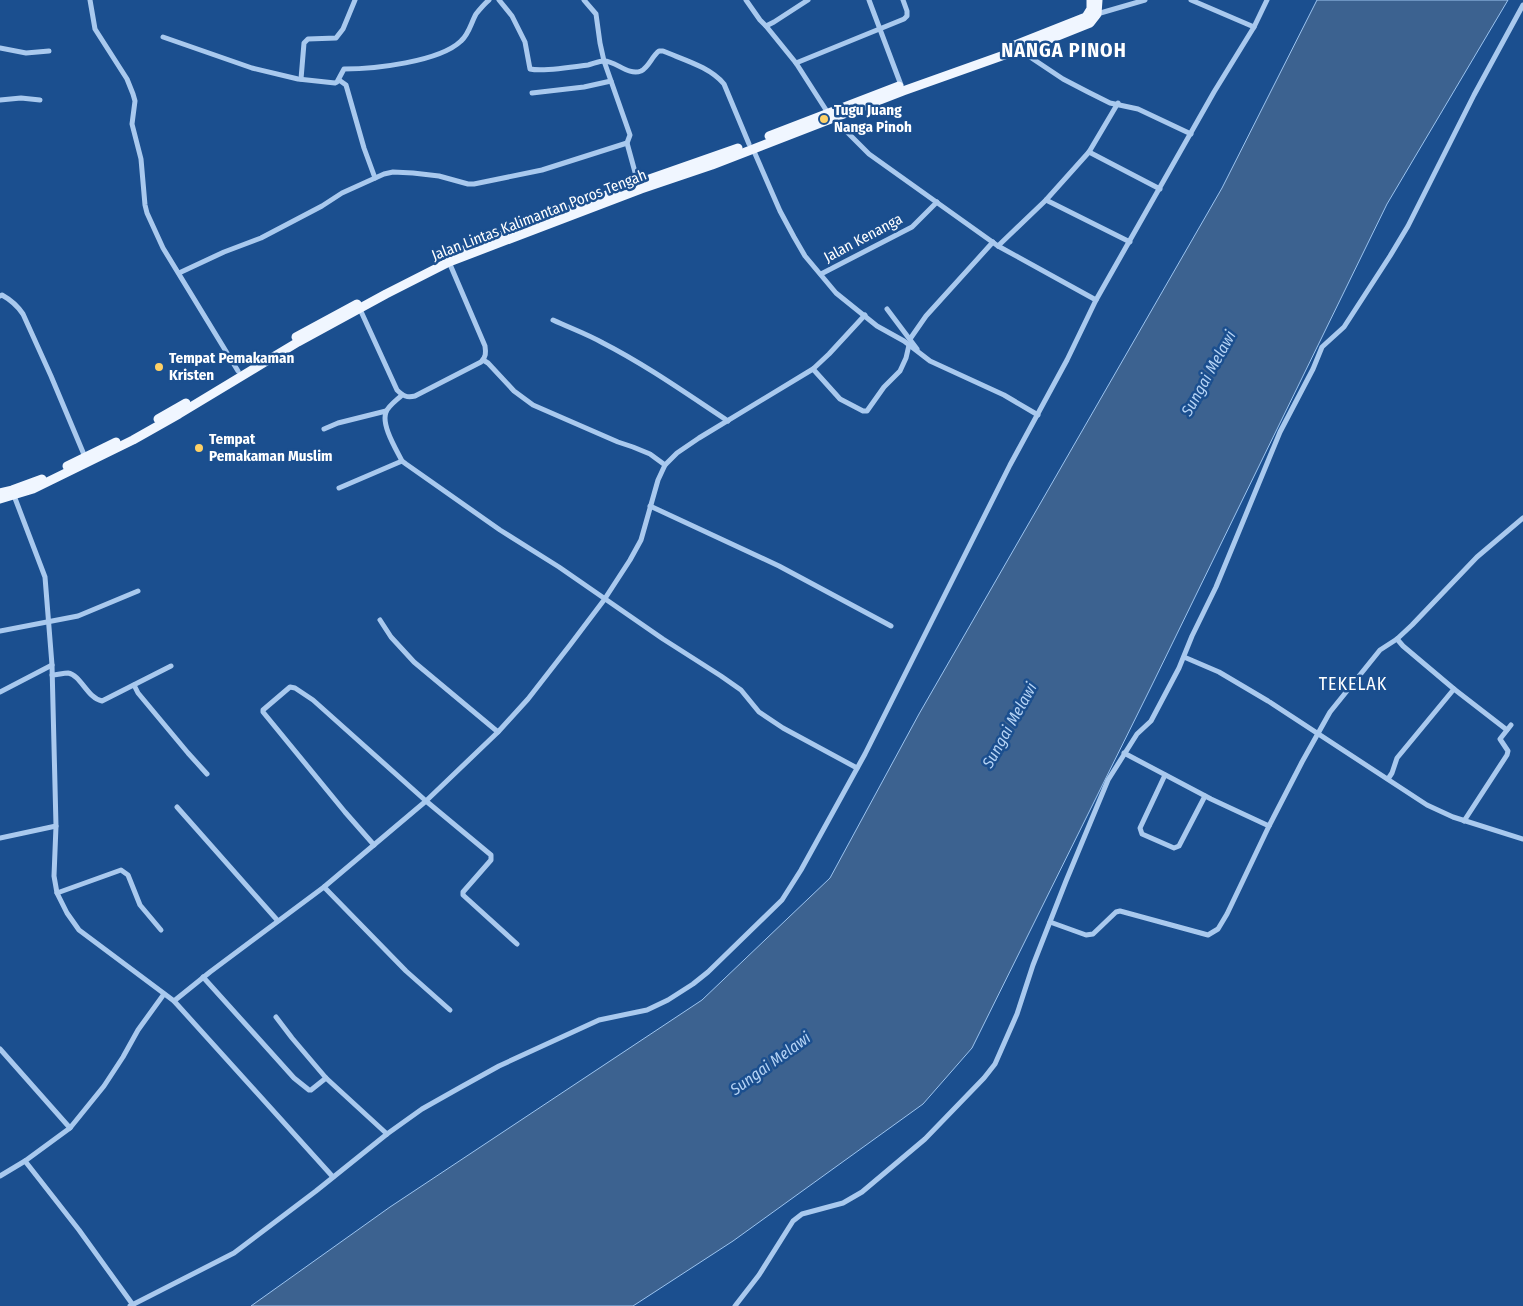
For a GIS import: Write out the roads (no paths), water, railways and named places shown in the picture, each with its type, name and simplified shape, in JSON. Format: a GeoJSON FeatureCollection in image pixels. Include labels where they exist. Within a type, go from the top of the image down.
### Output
{"type":"FeatureCollection","features":[{"type":"Feature","properties":{"kind":"main road","name":"Jalan Lintas Kalimantan Poros Tengah"},"geometry":{"type":"LineString","coordinates":[[0,493],[13,493],[33,489],[133,440],[421,269],[446,257],[638,183],[751,146],[901,86],[1016,48],[1086,17],[1091,9],[1091,0]]}},
{"type":"Feature","properties":{"kind":"main road"},"geometry":{"type":"LineString","coordinates":[[1097,14],[1098,0]]}},
{"type":"Feature","properties":{"kind":"main road","name":"Jalan Lintas Kalimantan Poros Tengah"},"geometry":{"type":"LineString","coordinates":[[830,115],[1090,22],[1097,14]]}},
{"type":"Feature","properties":{"kind":"main road","name":"Jalan Lintas Kalimantan Poros Tengah"},"geometry":{"type":"LineString","coordinates":[[0,499],[130,435],[320,323],[449,262],[712,165],[751,146]]}},
{"type":"Feature","properties":{"kind":"street"},"geometry":{"type":"LineString","coordinates":[[90,0],[95,30],[127,79],[133,94],[132,124],[141,159],[147,213],[163,248],[238,371]]}},
{"type":"Feature","properties":{"kind":"street"},"geometry":{"type":"LineString","coordinates":[[301,79],[305,40],[308,38],[336,38],[343,29],[355,0]]}},
{"type":"Feature","properties":{"kind":"street"},"geometry":{"type":"LineString","coordinates":[[163,37],[252,68],[301,79],[335,83],[339,80],[344,69],[376,67],[428,58],[451,48],[465,37],[476,14],[489,0]]}},
{"type":"Feature","properties":{"kind":"street"},"geometry":{"type":"LineString","coordinates":[[499,0],[512,16],[525,42],[530,69],[588,65],[604,61],[635,72],[646,68],[655,54],[663,51],[711,72],[718,77],[724,84],[780,211],[806,256],[836,292],[877,326],[907,340]]}},
{"type":"Feature","properties":{"kind":"street"},"geometry":{"type":"LineString","coordinates":[[584,0],[596,14],[604,61],[630,135],[627,143],[638,183]]}},
{"type":"Feature","properties":{"kind":"street"},"geometry":{"type":"LineString","coordinates":[[746,0],[760,20],[796,62],[830,115],[869,154],[995,244],[1096,300]]}},
{"type":"Feature","properties":{"kind":"street"},"geometry":{"type":"LineString","coordinates":[[766,26],[808,0]]}},
{"type":"Feature","properties":{"kind":"street"},"geometry":{"type":"LineString","coordinates":[[869,0],[901,86]]}},
{"type":"Feature","properties":{"kind":"street"},"geometry":{"type":"LineString","coordinates":[[796,62],[904,19],[907,16],[907,11],[903,0]]}},
{"type":"Feature","properties":{"kind":"street"},"geometry":{"type":"LineString","coordinates":[[1097,14],[1145,0]]}},
{"type":"Feature","properties":{"kind":"street"},"geometry":{"type":"LineString","coordinates":[[1192,0],[1254,27]]}},
{"type":"Feature","properties":{"kind":"street"},"geometry":{"type":"LineString","coordinates":[[25,1161],[79,1230],[132,1305],[193,1272],[234,1253],[386,1134],[422,1109],[499,1066],[599,1020],[647,1010],[668,1000],[700,978],[735,947],[782,900],[800,870],[857,768],[1010,465],[1038,415],[1096,300],[1214,92],[1254,27],[1267,0]]}},
{"type":"Feature","properties":{"kind":"street"},"geometry":{"type":"LineString","coordinates":[[735,1306],[759,1275],[793,1221],[802,1214],[843,1202],[862,1192],[925,1139],[984,1078],[995,1064],[1017,1014],[1033,965],[1108,780],[1137,734],[1150,721],[1184,657],[1216,587],[1280,432],[1313,369],[1322,347],[1344,327],[1399,241],[1429,186],[1474,95],[1523,5]]}},
{"type":"Feature","properties":{"kind":"street"},"geometry":{"type":"LineString","coordinates":[[0,48],[26,53],[49,52]]}},
{"type":"Feature","properties":{"kind":"street"},"geometry":{"type":"LineString","coordinates":[[1016,48],[1063,79],[1110,103],[1138,109],[1191,134]]}},
{"type":"Feature","properties":{"kind":"street"},"geometry":{"type":"LineString","coordinates":[[339,80],[346,85],[375,178]]}},
{"type":"Feature","properties":{"kind":"street"},"geometry":{"type":"LineString","coordinates":[[532,92],[584,87],[611,81]]}},
{"type":"Feature","properties":{"kind":"street"},"geometry":{"type":"LineString","coordinates":[[0,100],[21,98],[40,100]]}},
{"type":"Feature","properties":{"kind":"street"},"geometry":{"type":"LineString","coordinates":[[813,369],[840,399],[863,411],[867,411],[884,388],[900,371],[906,358],[907,340],[926,316],[995,244],[1046,200],[1089,152],[1118,104]]}},
{"type":"Feature","properties":{"kind":"street"},"geometry":{"type":"LineString","coordinates":[[179,273],[224,252],[261,238],[322,206],[342,193],[393,172],[438,176],[474,184],[542,170],[627,143]]}},
{"type":"Feature","properties":{"kind":"street"},"geometry":{"type":"LineString","coordinates":[[1089,152],[1160,189]]}},
{"type":"Feature","properties":{"kind":"street"},"geometry":{"type":"LineString","coordinates":[[1046,200],[1130,242]]}},
{"type":"Feature","properties":{"kind":"street","name":"Jalan Kenanga"},"geometry":{"type":"LineString","coordinates":[[821,274],[912,227],[937,202]]}},
{"type":"Feature","properties":{"kind":"street"},"geometry":{"type":"LineString","coordinates":[[359,306],[398,390],[402,395],[408,397],[415,396],[481,362],[486,353],[485,346],[449,262]]}},
{"type":"Feature","properties":{"kind":"street"},"geometry":{"type":"LineString","coordinates":[[0,296],[2,295],[17,305],[23,314],[85,457]]}},
{"type":"Feature","properties":{"kind":"street"},"geometry":{"type":"LineString","coordinates":[[887,309],[907,340],[930,361],[1004,395],[1038,415]]}},
{"type":"Feature","properties":{"kind":"street"},"geometry":{"type":"LineString","coordinates":[[174,1001],[203,977],[324,887],[426,801],[498,732],[528,699],[604,600],[630,560],[640,540],[658,480],[665,465],[677,453],[813,369],[830,354],[864,315]]}},
{"type":"Feature","properties":{"kind":"street"},"geometry":{"type":"LineString","coordinates":[[554,320],[625,355],[728,421]]}},
{"type":"Feature","properties":{"kind":"street"},"geometry":{"type":"LineString","coordinates":[[483,360],[514,391],[533,405],[650,454],[665,465]]}},
{"type":"Feature","properties":{"kind":"street"},"geometry":{"type":"LineString","coordinates":[[324,429],[338,423],[386,411],[402,395]]}},
{"type":"Feature","properties":{"kind":"street"},"geometry":{"type":"LineString","coordinates":[[386,411],[387,429],[402,461],[500,530],[741,690],[759,712],[783,728],[857,768]]}},
{"type":"Feature","properties":{"kind":"street"},"geometry":{"type":"LineString","coordinates":[[339,488],[402,461]]}},
{"type":"Feature","properties":{"kind":"street"},"geometry":{"type":"LineString","coordinates":[[13,493],[45,577],[52,665],[56,826],[54,876],[57,893],[66,913],[79,930],[174,1001],[333,1177]]}},
{"type":"Feature","properties":{"kind":"street"},"geometry":{"type":"LineString","coordinates":[[650,506],[779,566],[891,626]]}},
{"type":"Feature","properties":{"kind":"street"},"geometry":{"type":"LineString","coordinates":[[1050,922],[1086,935],[1093,934],[1116,912],[1120,911],[1208,935],[1218,929],[1302,762],[1330,712],[1380,650],[1397,639],[1445,592],[1477,557],[1523,518]]}},
{"type":"Feature","properties":{"kind":"street"},"geometry":{"type":"LineString","coordinates":[[0,631],[78,616],[138,591]]}},
{"type":"Feature","properties":{"kind":"street"},"geometry":{"type":"LineString","coordinates":[[380,620],[391,637],[414,662],[498,732]]}},
{"type":"Feature","properties":{"kind":"street"},"geometry":{"type":"LineString","coordinates":[[1397,639],[1403,646],[1506,730]]}},
{"type":"Feature","properties":{"kind":"street"},"geometry":{"type":"LineString","coordinates":[[1184,657],[1219,672],[1268,700],[1427,805],[1454,817],[1523,839]]}},
{"type":"Feature","properties":{"kind":"street"},"geometry":{"type":"LineString","coordinates":[[0,692],[52,665]]}},
{"type":"Feature","properties":{"kind":"street"},"geometry":{"type":"LineString","coordinates":[[52,675],[68,673],[74,676],[95,698],[102,701],[171,666]]}},
{"type":"Feature","properties":{"kind":"street"},"geometry":{"type":"LineString","coordinates":[[134,685],[138,694],[207,774]]}},
{"type":"Feature","properties":{"kind":"street"},"geometry":{"type":"LineString","coordinates":[[374,845],[263,712],[290,687],[295,688],[313,700],[426,801],[491,855],[491,860],[463,892],[463,895],[517,944]]}},
{"type":"Feature","properties":{"kind":"street"},"geometry":{"type":"LineString","coordinates":[[1388,779],[1397,758],[1454,688]]}},
{"type":"Feature","properties":{"kind":"street"},"geometry":{"type":"LineString","coordinates":[[1464,820],[1507,756],[1508,751],[1500,741],[1500,738],[1511,725]]}},
{"type":"Feature","properties":{"kind":"street"},"geometry":{"type":"LineString","coordinates":[[1124,753],[1204,796],[1269,826]]}},
{"type":"Feature","properties":{"kind":"street"},"geometry":{"type":"LineString","coordinates":[[1165,775],[1140,828],[1142,834],[1174,848],[1179,846],[1204,796]]}},
{"type":"Feature","properties":{"kind":"street"},"geometry":{"type":"LineString","coordinates":[[177,807],[278,921]]}},
{"type":"Feature","properties":{"kind":"street"},"geometry":{"type":"LineString","coordinates":[[0,838],[56,826]]}},
{"type":"Feature","properties":{"kind":"street"},"geometry":{"type":"LineString","coordinates":[[57,893],[121,870],[128,875],[140,905],[161,930]]}},
{"type":"Feature","properties":{"kind":"street"},"geometry":{"type":"LineString","coordinates":[[324,887],[406,971],[450,1010]]}},
{"type":"Feature","properties":{"kind":"street"},"geometry":{"type":"LineString","coordinates":[[203,977],[280,1064],[305,1087],[311,1090],[326,1078]]}},
{"type":"Feature","properties":{"kind":"street"},"geometry":{"type":"LineString","coordinates":[[0,1176],[25,1161],[70,1128],[104,1086],[138,1030],[164,994]]}},
{"type":"Feature","properties":{"kind":"street"},"geometry":{"type":"LineString","coordinates":[[276,1017],[326,1078],[386,1134]]}},
{"type":"Feature","properties":{"kind":"street"},"geometry":{"type":"LineString","coordinates":[[0,1049],[70,1128]]}},
{"type":"Feature","properties":{"kind":"water","name":"Sungai Melawi"},"geometry":{"type":"Polygon","coordinates":[[[1317,0],[1508,0],[1387,204],[972,1048],[923,1104],[733,1241],[633,1306],[251,1306],[390,1207],[702,1000],[830,878],[919,714],[1222,188],[1317,0]]]}},
{"type":"Feature","properties":{"kind":"place","name":"Tugu Juang Nanga Pinoh"},"geometry":{"type":"Point","coordinates":[824,119]}},
{"type":"Feature","properties":{"kind":"place","name":"Tempat Pemakaman Kristen"},"geometry":{"type":"Point","coordinates":[159,367]}},
{"type":"Feature","properties":{"kind":"place","name":"Tempat Pemakaman Muslim"},"geometry":{"type":"Point","coordinates":[199,448]}},
{"type":"Feature","properties":{"kind":"district","name":"NANGA PINOH"},"geometry":{"type":"Point","coordinates":[1064,50]}},
{"type":"Feature","properties":{"kind":"district","name":"TEKELAK"},"geometry":{"type":"Point","coordinates":[1353,684]}}]}
